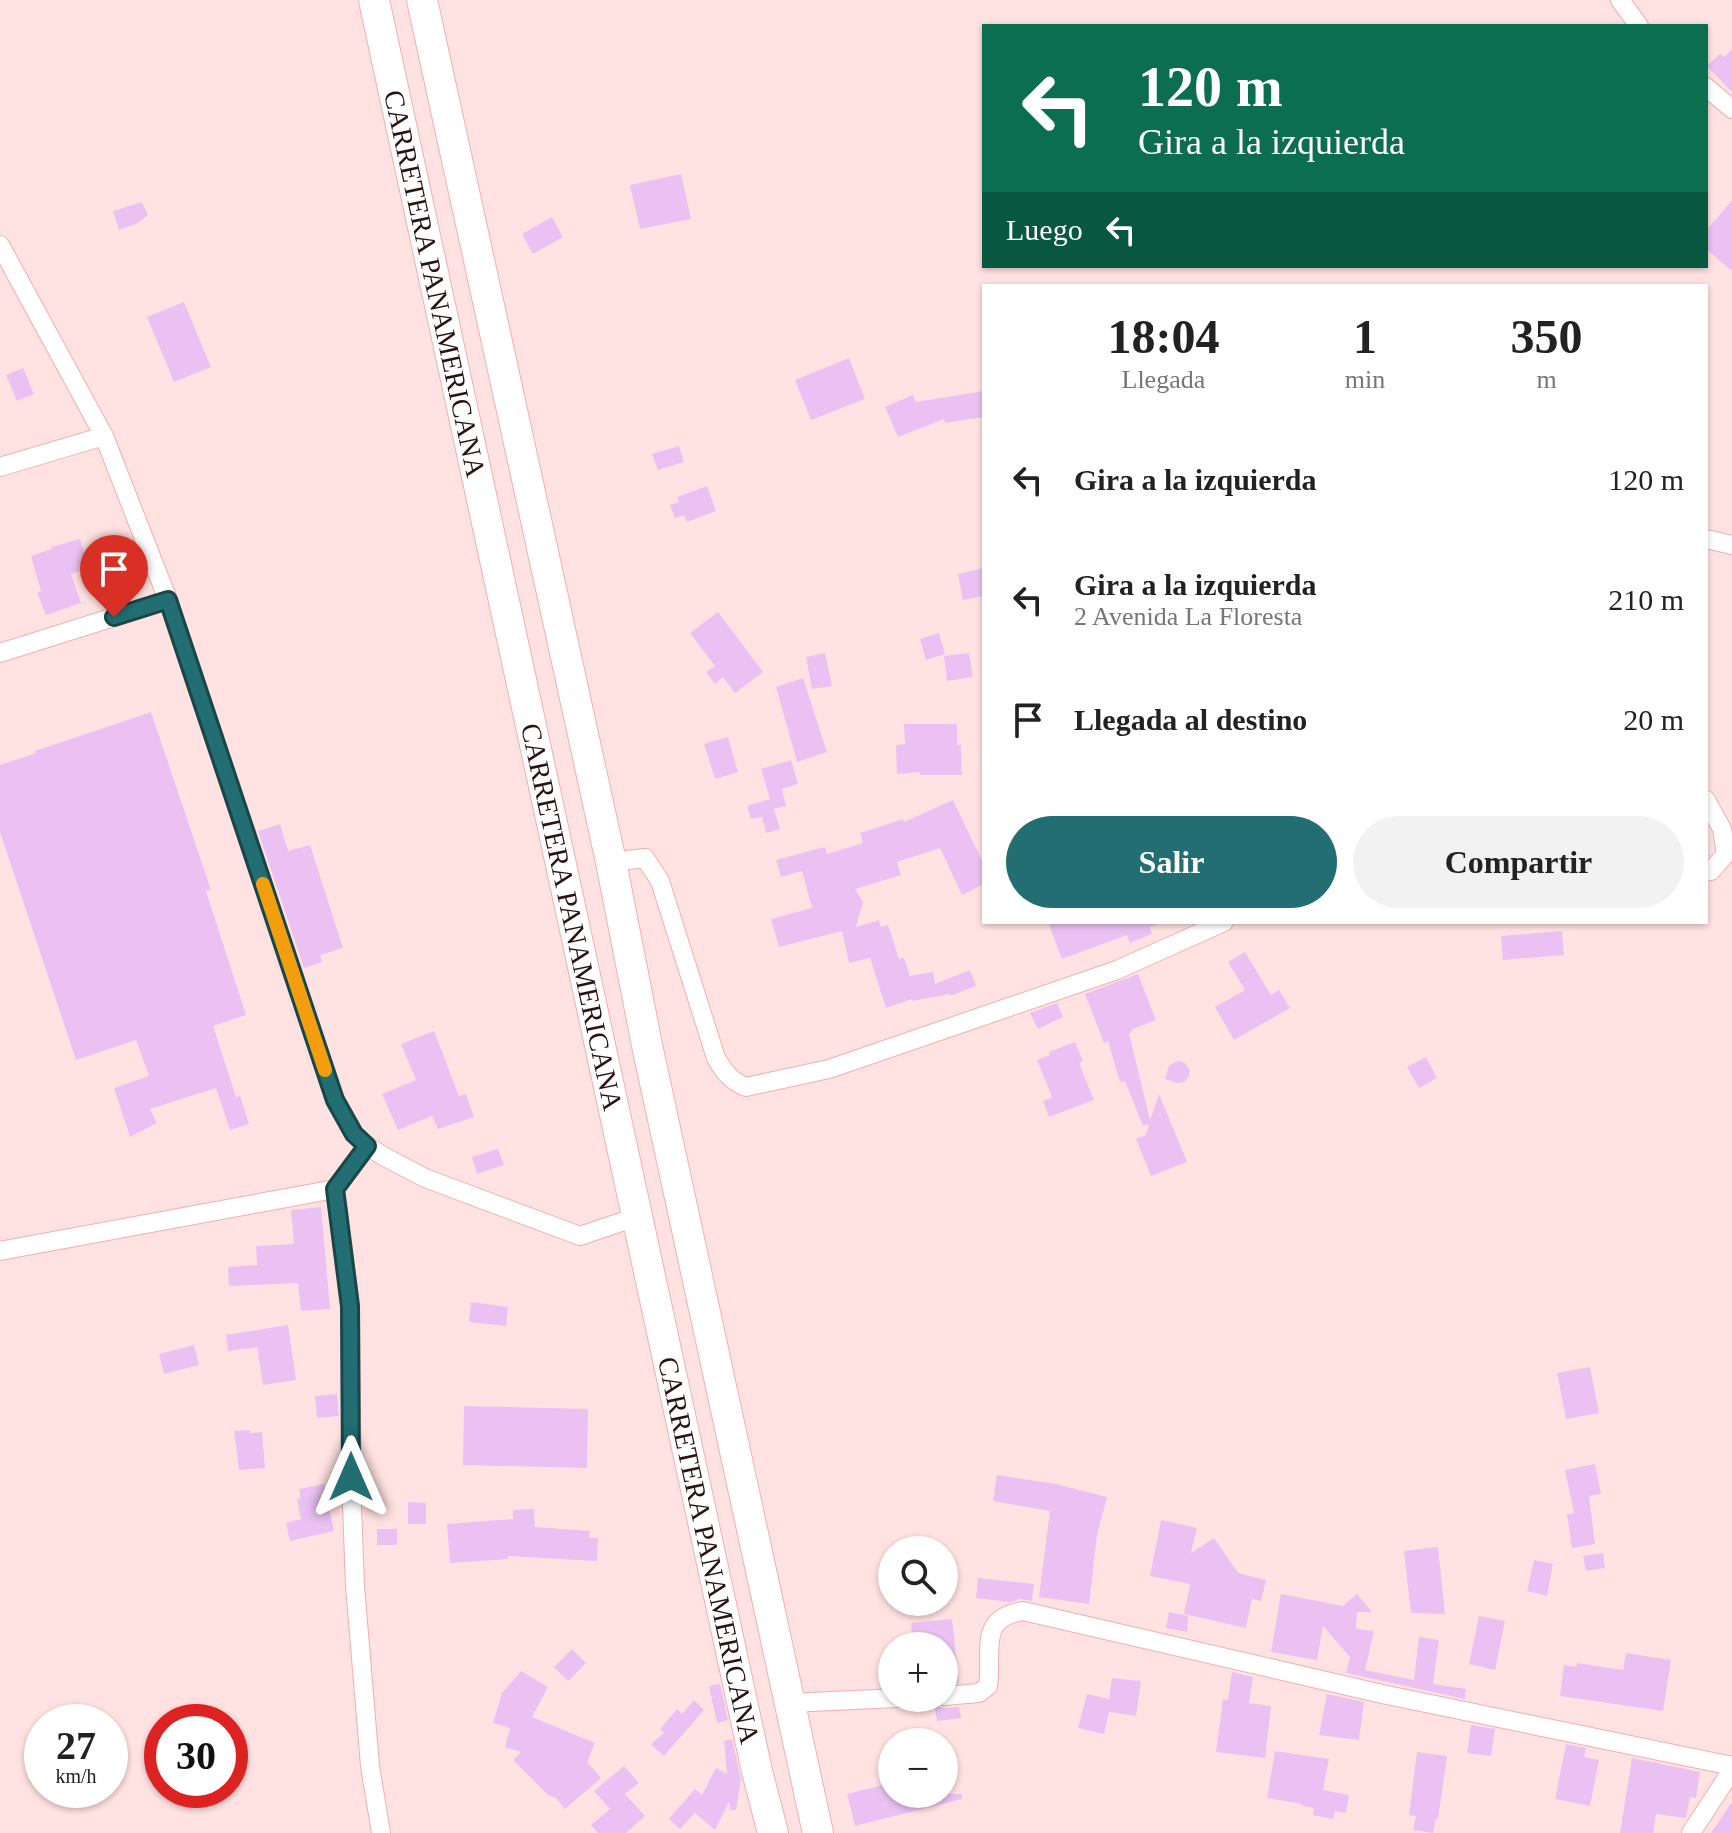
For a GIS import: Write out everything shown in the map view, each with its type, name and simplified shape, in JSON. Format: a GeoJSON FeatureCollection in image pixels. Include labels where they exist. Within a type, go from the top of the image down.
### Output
{"type":"FeatureCollection","features":[{"type":"Feature","properties":{"kind":"highway","name":"CARRETERA PANAMERICANA"},"geometry":{"type":"LineString","coordinates":[[374,0],[636,1217],[773,1833]]}},
{"type":"Feature","properties":{"kind":"highway","name":"CARRETERA PANAMERICANA"},"geometry":{"type":"LineString","coordinates":[[422,0],[611,862],[648,1050],[818,1833]]}},
{"type":"Feature","properties":{"kind":"highway"},"geometry":{"type":"LineString","coordinates":[[517,663],[534,702],[579,870],[589,875],[611,862]]}},
{"type":"Feature","properties":{"kind":"highway"},"geometry":{"type":"LineString","coordinates":[[573,922],[574,892],[583,883],[593,881],[603,901],[626,1011],[648,1050]]}},
{"type":"Feature","properties":{"kind":"street"},"geometry":{"type":"LineString","coordinates":[[1620,0],[1638,24]]}},
{"type":"Feature","properties":{"kind":"street"},"geometry":{"type":"LineString","coordinates":[[1708,89],[1732,109]]}},
{"type":"Feature","properties":{"kind":"street"},"geometry":{"type":"LineString","coordinates":[[0,245],[104,436],[168,600],[335,1100],[354,1134],[367,1146],[425,1178],[580,1236],[636,1217]]}},
{"type":"Feature","properties":{"kind":"street"},"geometry":{"type":"LineString","coordinates":[[0,467],[104,436]]}},
{"type":"Feature","properties":{"kind":"street"},"geometry":{"type":"LineString","coordinates":[[1708,539],[1732,545]]}},
{"type":"Feature","properties":{"kind":"street"},"geometry":{"type":"LineString","coordinates":[[0,653],[168,600]]}},
{"type":"Feature","properties":{"kind":"street"},"geometry":{"type":"LineString","coordinates":[[1708,804],[1722,829],[1726,854],[1708,872]]}},
{"type":"Feature","properties":{"kind":"street"},"geometry":{"type":"LineString","coordinates":[[611,862],[645,858],[660,881],[716,1058],[736,1083],[746,1087],[829,1069],[1088,980],[1220,924]]}},
{"type":"Feature","properties":{"kind":"street"},"geometry":{"type":"LineString","coordinates":[[0,1251],[335,1189],[367,1146]]}},
{"type":"Feature","properties":{"kind":"street"},"geometry":{"type":"LineString","coordinates":[[335,1189],[350,1306],[355,1586],[370,1766],[381,1833]]}},
{"type":"Feature","properties":{"kind":"street"},"geometry":{"type":"LineString","coordinates":[[958,1695],[979,1693],[988,1686],[990,1632],[998,1619],[1008,1613],[1023,1611],[1382,1694],[1732,1768],[1691,1833]]}},
{"type":"Feature","properties":{"kind":"street"},"geometry":{"type":"LineString","coordinates":[[789,1703],[878,1699]]}},
{"type":"Feature","properties":{"kind":"building"},"geometry":{"type":"Polygon","coordinates":[[[1732,49],[1732,92],[1708,67],[1720,54],[1724,57],[1732,49]]]}},
{"type":"Feature","properties":{"kind":"building"},"geometry":{"type":"Polygon","coordinates":[[[681,174],[691,219],[640,229],[630,185],[681,174]]]}},
{"type":"Feature","properties":{"kind":"building"},"geometry":{"type":"Polygon","coordinates":[[[1732,200],[1732,271],[1708,251],[1708,229],[1732,200]]]}},
{"type":"Feature","properties":{"kind":"building"},"geometry":{"type":"Polygon","coordinates":[[[142,202],[148,215],[136,224],[119,230],[113,211],[142,202]]]}},
{"type":"Feature","properties":{"kind":"building"},"geometry":{"type":"Polygon","coordinates":[[[552,217],[563,237],[533,254],[522,234],[552,217]]]}},
{"type":"Feature","properties":{"kind":"building"},"geometry":{"type":"Polygon","coordinates":[[[184,302],[211,367],[174,382],[147,317],[184,302]]]}},
{"type":"Feature","properties":{"kind":"building"},"geometry":{"type":"Polygon","coordinates":[[[849,358],[865,399],[811,420],[795,380],[849,358]]]}},
{"type":"Feature","properties":{"kind":"building"},"geometry":{"type":"Polygon","coordinates":[[[23,368],[34,394],[17,401],[6,375],[23,368]]]}},
{"type":"Feature","properties":{"kind":"building"},"geometry":{"type":"Polygon","coordinates":[[[982,391],[982,417],[945,423],[944,419],[898,437],[885,407],[913,395],[916,402],[982,391]]]}},
{"type":"Feature","properties":{"kind":"building"},"geometry":{"type":"Polygon","coordinates":[[[679,446],[684,462],[658,470],[652,454],[679,446]]]}},
{"type":"Feature","properties":{"kind":"building"},"geometry":{"type":"Polygon","coordinates":[[[707,486],[716,511],[687,522],[684,515],[675,518],[670,505],[679,502],[677,497],[707,486]]]}},
{"type":"Feature","properties":{"kind":"building"},"geometry":{"type":"Polygon","coordinates":[[[80,539],[89,568],[71,574],[81,603],[46,615],[37,593],[41,591],[31,556],[80,539]]]}},
{"type":"Feature","properties":{"kind":"building"},"geometry":{"type":"Polygon","coordinates":[[[982,568],[982,596],[963,600],[958,574],[982,568]]]}},
{"type":"Feature","properties":{"kind":"building"},"geometry":{"type":"Polygon","coordinates":[[[718,612],[763,672],[735,693],[723,677],[715,684],[706,672],[715,666],[690,633],[718,612]]]}},
{"type":"Feature","properties":{"kind":"building"},"geometry":{"type":"Polygon","coordinates":[[[939,633],[945,654],[926,660],[920,639],[939,633]]]}},
{"type":"Feature","properties":{"kind":"building"},"geometry":{"type":"Polygon","coordinates":[[[825,653],[832,686],[812,689],[806,657],[825,653]]]}},
{"type":"Feature","properties":{"kind":"building"},"geometry":{"type":"Polygon","coordinates":[[[969,653],[973,677],[947,681],[944,656],[969,653]]]}},
{"type":"Feature","properties":{"kind":"building"},"geometry":{"type":"Polygon","coordinates":[[[803,678],[827,752],[797,762],[776,687],[803,678]]]}},
{"type":"Feature","properties":{"kind":"building"},"geometry":{"type":"Polygon","coordinates":[[[151,712],[211,890],[206,891],[246,1015],[213,1026],[236,1097],[240,1096],[249,1124],[230,1130],[216,1088],[150,1109],[157,1123],[130,1137],[114,1088],[149,1076],[136,1040],[76,1060],[0,832],[0,765],[151,712]]]}},
{"type":"Feature","properties":{"kind":"building"},"geometry":{"type":"Polygon","coordinates":[[[904,724],[957,724],[962,775],[897,774],[896,745],[905,744],[904,724]]]}},
{"type":"Feature","properties":{"kind":"building"},"geometry":{"type":"Polygon","coordinates":[[[728,737],[738,772],[715,779],[704,744],[728,737]]]}},
{"type":"Feature","properties":{"kind":"building"},"geometry":{"type":"Polygon","coordinates":[[[791,760],[798,784],[782,789],[786,806],[774,809],[780,829],[766,833],[762,817],[751,819],[747,806],[770,799],[761,769],[791,760]]]}},
{"type":"Feature","properties":{"kind":"building"},"geometry":{"type":"Polygon","coordinates":[[[953,800],[982,861],[982,885],[962,895],[940,848],[897,862],[901,875],[855,889],[863,902],[856,927],[879,920],[881,927],[888,925],[899,959],[904,958],[910,976],[933,972],[935,984],[970,970],[976,986],[950,996],[912,999],[886,1008],[870,958],[849,963],[842,931],[779,947],[771,919],[812,908],[802,871],[781,877],[776,860],[825,847],[827,854],[863,843],[860,833],[903,819],[904,822],[953,800]]]}},
{"type":"Feature","properties":{"kind":"building"},"geometry":{"type":"Polygon","coordinates":[[[280,824],[288,851],[310,845],[343,948],[320,955],[322,962],[304,968],[258,831],[280,824]]]}},
{"type":"Feature","properties":{"kind":"building"},"geometry":{"type":"Polygon","coordinates":[[[1158,924],[1150,927],[1152,934],[1130,943],[1127,935],[1062,959],[1049,925],[1158,924]]]}},
{"type":"Feature","properties":{"kind":"building"},"geometry":{"type":"Polygon","coordinates":[[[1562,931],[1564,955],[1503,960],[1501,936],[1562,931]]]}},
{"type":"Feature","properties":{"kind":"building"},"geometry":{"type":"Polygon","coordinates":[[[1245,952],[1271,995],[1279,990],[1290,1008],[1234,1040],[1215,1007],[1245,990],[1228,962],[1245,952]]]}},
{"type":"Feature","properties":{"kind":"building"},"geometry":{"type":"Polygon","coordinates":[[[1138,974],[1156,1020],[1129,1033],[1150,1120],[1159,1094],[1187,1162],[1151,1176],[1136,1139],[1146,1135],[1149,1124],[1143,1126],[1125,1081],[1120,1082],[1108,1041],[1104,1043],[1085,994],[1138,974]]]}},
{"type":"Feature","properties":{"kind":"building"},"geometry":{"type":"Polygon","coordinates":[[[1057,1003],[1063,1017],[1038,1029],[1030,1013],[1057,1003]]]}},
{"type":"Feature","properties":{"kind":"building"},"geometry":{"type":"Polygon","coordinates":[[[434,1031],[459,1096],[466,1094],[474,1117],[438,1129],[432,1116],[398,1130],[382,1094],[416,1080],[401,1044],[434,1031]]]}},
{"type":"Feature","properties":{"kind":"building"},"geometry":{"type":"Polygon","coordinates":[[[1075,1042],[1083,1061],[1079,1063],[1094,1100],[1049,1117],[1043,1101],[1052,1097],[1037,1060],[1075,1042]]]}},
{"type":"Feature","properties":{"kind":"building"},"geometry":{"type":"Polygon","coordinates":[[[1426,1057],[1437,1078],[1419,1088],[1407,1067],[1426,1057]]]}},
{"type":"Feature","properties":{"kind":"building"},"geometry":{"type":"Polygon","coordinates":[[[1179,1061],[1188,1067],[1188,1078],[1178,1083],[1165,1079],[1169,1066],[1179,1061]]]}},
{"type":"Feature","properties":{"kind":"building"},"geometry":{"type":"Polygon","coordinates":[[[498,1149],[504,1165],[477,1174],[472,1157],[498,1149]]]}},
{"type":"Feature","properties":{"kind":"building"},"geometry":{"type":"Polygon","coordinates":[[[321,1207],[330,1309],[301,1311],[298,1283],[229,1286],[228,1267],[257,1265],[256,1246],[294,1244],[291,1210],[321,1207]]]}},
{"type":"Feature","properties":{"kind":"building"},"geometry":{"type":"Polygon","coordinates":[[[471,1302],[508,1307],[506,1326],[469,1322],[471,1302]]]}},
{"type":"Feature","properties":{"kind":"building"},"geometry":{"type":"Polygon","coordinates":[[[288,1325],[296,1380],[263,1385],[257,1347],[228,1351],[226,1335],[288,1325]]]}},
{"type":"Feature","properties":{"kind":"building"},"geometry":{"type":"Polygon","coordinates":[[[194,1345],[199,1365],[164,1374],[159,1354],[194,1345]]]}},
{"type":"Feature","properties":{"kind":"building"},"geometry":{"type":"Polygon","coordinates":[[[1590,1367],[1599,1413],[1566,1419],[1557,1373],[1590,1367]]]}},
{"type":"Feature","properties":{"kind":"building"},"geometry":{"type":"Polygon","coordinates":[[[337,1394],[339,1416],[317,1418],[315,1396],[337,1394]]]}},
{"type":"Feature","properties":{"kind":"building"},"geometry":{"type":"Polygon","coordinates":[[[464,1406],[588,1409],[587,1468],[463,1465],[464,1406]]]}},
{"type":"Feature","properties":{"kind":"building"},"geometry":{"type":"Polygon","coordinates":[[[250,1430],[250,1433],[262,1432],[265,1468],[239,1470],[234,1431],[250,1430]]]}},
{"type":"Feature","properties":{"kind":"building"},"geometry":{"type":"Polygon","coordinates":[[[1595,1464],[1601,1494],[1589,1496],[1595,1544],[1572,1548],[1567,1514],[1574,1513],[1565,1470],[1595,1464]]]}},
{"type":"Feature","properties":{"kind":"building"},"geometry":{"type":"Polygon","coordinates":[[[997,1475],[1056,1484],[1107,1497],[1097,1535],[1089,1604],[1039,1597],[1050,1511],[993,1501],[997,1475]]]}},
{"type":"Feature","properties":{"kind":"building"},"geometry":{"type":"Polygon","coordinates":[[[324,1484],[334,1531],[290,1541],[286,1523],[301,1519],[297,1499],[301,1498],[299,1489],[324,1484]]]}},
{"type":"Feature","properties":{"kind":"building"},"geometry":{"type":"Polygon","coordinates":[[[408,1502],[426,1503],[426,1524],[408,1524],[408,1502]]]}},
{"type":"Feature","properties":{"kind":"building"},"geometry":{"type":"Polygon","coordinates":[[[534,1509],[535,1527],[590,1531],[589,1538],[598,1538],[597,1561],[508,1556],[508,1559],[450,1563],[447,1524],[513,1519],[513,1510],[534,1509]]]}},
{"type":"Feature","properties":{"kind":"building"},"geometry":{"type":"Polygon","coordinates":[[[1161,1520],[1197,1528],[1191,1553],[1214,1538],[1238,1573],[1266,1580],[1261,1601],[1252,1599],[1246,1628],[1184,1614],[1190,1584],[1150,1576],[1161,1520]]]}},
{"type":"Feature","properties":{"kind":"building"},"geometry":{"type":"Polygon","coordinates":[[[377,1529],[397,1529],[397,1545],[377,1545],[377,1529]]]}},
{"type":"Feature","properties":{"kind":"building"},"geometry":{"type":"Polygon","coordinates":[[[1438,1547],[1445,1614],[1411,1613],[1404,1551],[1438,1547]]]}},
{"type":"Feature","properties":{"kind":"building"},"geometry":{"type":"Polygon","coordinates":[[[1603,1553],[1605,1568],[1586,1571],[1583,1556],[1603,1553]]]}},
{"type":"Feature","properties":{"kind":"building"},"geometry":{"type":"Polygon","coordinates":[[[1534,1560],[1553,1564],[1547,1596],[1527,1591],[1534,1560]]]}},
{"type":"Feature","properties":{"kind":"building"},"geometry":{"type":"Polygon","coordinates":[[[978,1578],[1034,1584],[1032,1601],[976,1598],[978,1578]]]}},
{"type":"Feature","properties":{"kind":"building"},"geometry":{"type":"Polygon","coordinates":[[[1359,1592],[1358,1595],[1372,1612],[1357,1612],[1356,1629],[1374,1631],[1365,1670],[1414,1680],[1419,1637],[1439,1640],[1433,1684],[1466,1689],[1465,1699],[1346,1673],[1350,1657],[1323,1626],[1317,1660],[1271,1652],[1281,1594],[1343,1606],[1359,1592]]]}},
{"type":"Feature","properties":{"kind":"building"},"geometry":{"type":"Polygon","coordinates":[[[1169,1612],[1188,1616],[1187,1632],[1166,1628],[1169,1612]]]}},
{"type":"Feature","properties":{"kind":"building"},"geometry":{"type":"Polygon","coordinates":[[[1479,1616],[1505,1621],[1495,1670],[1469,1664],[1479,1616]]]}},
{"type":"Feature","properties":{"kind":"building"},"geometry":{"type":"Polygon","coordinates":[[[952,1619],[953,1632],[912,1632],[911,1623],[952,1619]]]}},
{"type":"Feature","properties":{"kind":"building"},"geometry":{"type":"Polygon","coordinates":[[[572,1649],[586,1663],[568,1681],[554,1667],[572,1649]]]}},
{"type":"Feature","properties":{"kind":"building"},"geometry":{"type":"Polygon","coordinates":[[[1626,1653],[1671,1660],[1663,1711],[1560,1696],[1564,1665],[1576,1667],[1577,1663],[1623,1670],[1626,1653]]]}},
{"type":"Feature","properties":{"kind":"building"},"geometry":{"type":"Polygon","coordinates":[[[521,1671],[548,1687],[532,1717],[595,1743],[587,1762],[601,1778],[565,1809],[513,1760],[521,1752],[505,1747],[510,1728],[493,1723],[502,1693],[521,1671]]]}},
{"type":"Feature","properties":{"kind":"building"},"geometry":{"type":"Polygon","coordinates":[[[1232,1672],[1253,1677],[1249,1703],[1271,1706],[1265,1758],[1216,1752],[1223,1699],[1228,1700],[1232,1672]]]}},
{"type":"Feature","properties":{"kind":"building"},"geometry":{"type":"Polygon","coordinates":[[[1112,1678],[1141,1681],[1136,1716],[1109,1712],[1104,1734],[1078,1728],[1087,1694],[1109,1699],[1112,1678]]]}},
{"type":"Feature","properties":{"kind":"building"},"geometry":{"type":"Polygon","coordinates":[[[720,1684],[728,1720],[717,1723],[709,1686],[720,1684]]]}},
{"type":"Feature","properties":{"kind":"building"},"geometry":{"type":"Polygon","coordinates":[[[1327,1694],[1364,1702],[1359,1740],[1319,1735],[1327,1694]]]}},
{"type":"Feature","properties":{"kind":"building"},"geometry":{"type":"Polygon","coordinates":[[[694,1700],[704,1710],[664,1756],[651,1744],[664,1733],[660,1729],[677,1709],[682,1714],[694,1700]]]}},
{"type":"Feature","properties":{"kind":"building"},"geometry":{"type":"Polygon","coordinates":[[[959,1707],[961,1718],[937,1721],[936,1712],[958,1712],[959,1707]]]}},
{"type":"Feature","properties":{"kind":"building"},"geometry":{"type":"Polygon","coordinates":[[[1471,1725],[1495,1729],[1491,1756],[1467,1753],[1471,1725]]]}},
{"type":"Feature","properties":{"kind":"building"},"geometry":{"type":"Polygon","coordinates":[[[732,1739],[741,1779],[736,1810],[730,1810],[729,1802],[715,1830],[695,1813],[680,1829],[669,1819],[695,1789],[702,1795],[716,1768],[727,1774],[724,1741],[732,1739]]]}},
{"type":"Feature","properties":{"kind":"building"},"geometry":{"type":"Polygon","coordinates":[[[1566,1744],[1586,1748],[1584,1757],[1599,1760],[1590,1806],[1555,1799],[1566,1744]]]}},
{"type":"Feature","properties":{"kind":"building"},"geometry":{"type":"Polygon","coordinates":[[[1275,1751],[1329,1759],[1323,1790],[1349,1795],[1346,1813],[1335,1811],[1333,1819],[1313,1815],[1314,1808],[1302,1804],[1267,1798],[1275,1751]]]}},
{"type":"Feature","properties":{"kind":"building"},"geometry":{"type":"Polygon","coordinates":[[[1417,1752],[1447,1756],[1438,1819],[1433,1833],[1413,1830],[1416,1816],[1409,1815],[1417,1752]]]}},
{"type":"Feature","properties":{"kind":"building"},"geometry":{"type":"Polygon","coordinates":[[[1632,1758],[1700,1772],[1696,1798],[1690,1797],[1686,1818],[1656,1814],[1653,1833],[1620,1833],[1632,1758]]]}},
{"type":"Feature","properties":{"kind":"building"},"geometry":{"type":"Polygon","coordinates":[[[624,1766],[639,1783],[625,1794],[645,1816],[626,1833],[598,1833],[591,1825],[610,1809],[594,1791],[624,1766]]]}},
{"type":"Feature","properties":{"kind":"building"},"geometry":{"type":"Polygon","coordinates":[[[878,1786],[878,1808],[926,1808],[855,1826],[847,1794],[878,1786]]]}},
{"type":"Feature","properties":{"kind":"building"},"geometry":{"type":"Polygon","coordinates":[[[1732,1802],[1732,1833],[1711,1833],[1732,1802]]]}},
{"type":"Feature","properties":{"kind":"slow traffic"},"geometry":{"type":"LineString","coordinates":[[263,884],[325,1070]]}},
{"type":"Feature","properties":{"kind":"route"},"geometry":{"type":"LineString","coordinates":[[114,617],[168,600],[335,1100],[354,1134],[367,1146],[335,1189],[350,1306],[351,1477]]}}]}
